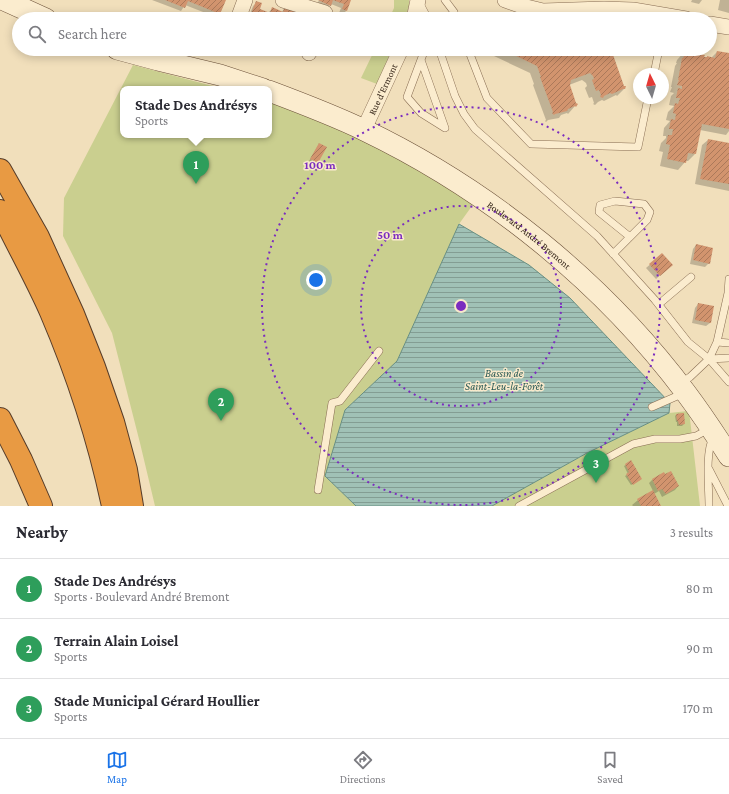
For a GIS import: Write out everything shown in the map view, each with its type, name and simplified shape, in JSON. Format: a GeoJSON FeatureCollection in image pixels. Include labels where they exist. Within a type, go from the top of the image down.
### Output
{"type":"FeatureCollection","features":[{"type":"Feature","properties":{"kind":"highway"},"geometry":{"type":"LineString","coordinates":[[0,170],[38,237],[92,360],[113,422],[126,470],[132,506]]}},
{"type":"Feature","properties":{"kind":"highway"},"geometry":{"type":"LineString","coordinates":[[0,211],[51,312],[91,418],[113,506]]}},
{"type":"Feature","properties":{"kind":"highway"},"geometry":{"type":"LineString","coordinates":[[0,419],[21,460],[41,506]]}},
{"type":"Feature","properties":{"kind":"street"},"geometry":{"type":"LineString","coordinates":[[4,0],[31,12]]}},
{"type":"Feature","properties":{"kind":"street"},"geometry":{"type":"LineString","coordinates":[[241,12],[245,0]]}},
{"type":"Feature","properties":{"kind":"street"},"geometry":{"type":"LineString","coordinates":[[283,0],[322,12]]}},
{"type":"Feature","properties":{"kind":"street"},"geometry":{"type":"LineString","coordinates":[[415,12],[418,0]]}},
{"type":"Feature","properties":{"kind":"street"},"geometry":{"type":"LineString","coordinates":[[505,0],[543,11],[604,9],[633,10],[643,12]]}},
{"type":"Feature","properties":{"kind":"street"},"geometry":{"type":"LineString","coordinates":[[0,13],[12,17]]}},
{"type":"Feature","properties":{"kind":"street"},"geometry":{"type":"LineString","coordinates":[[717,25],[729,27]]}},
{"type":"Feature","properties":{"kind":"street"},"geometry":{"type":"LineString","coordinates":[[143,56],[220,75],[254,86]]}},
{"type":"Feature","properties":{"kind":"street","name":"Rue d'Ermont"},"geometry":{"type":"LineString","coordinates":[[364,130],[398,56]]}},
{"type":"Feature","properties":{"kind":"street","name":"Boulevard André Bremont"},"geometry":{"type":"LineString","coordinates":[[272,92],[364,130],[410,154],[459,183],[539,240],[613,309],[641,339],[683,389],[729,456]]}},
{"type":"Feature","properties":{"kind":"lane"},"geometry":{"type":"LineString","coordinates":[[418,0],[424,12]]}},
{"type":"Feature","properties":{"kind":"lane"},"geometry":{"type":"LineString","coordinates":[[445,0],[454,12]]}},
{"type":"Feature","properties":{"kind":"lane"},"geometry":{"type":"LineString","coordinates":[[420,60],[445,128],[421,113],[407,97],[420,60],[421,56]]}},
{"type":"Feature","properties":{"kind":"lane"},"geometry":{"type":"LineString","coordinates":[[442,56],[464,114],[475,129],[597,236],[659,304],[688,342],[709,359],[729,382]]}},
{"type":"Feature","properties":{"kind":"lane"},"geometry":{"type":"LineString","coordinates":[[471,56],[487,98],[531,144],[638,147],[647,104]]}},
{"type":"Feature","properties":{"kind":"lane"},"geometry":{"type":"LineString","coordinates":[[655,68],[658,56]]}},
{"type":"Feature","properties":{"kind":"lane"},"geometry":{"type":"LineString","coordinates":[[613,254],[630,237],[647,220],[650,212],[644,204],[615,201],[600,205],[599,212],[630,237]]}},
{"type":"Feature","properties":{"kind":"lane"},"geometry":{"type":"LineString","coordinates":[[659,304],[692,277]]}},
{"type":"Feature","properties":{"kind":"lane"},"geometry":{"type":"LineString","coordinates":[[652,408],[683,389],[690,377],[709,359],[717,342],[728,293],[729,279]]}},
{"type":"Feature","properties":{"kind":"lane"},"geometry":{"type":"LineString","coordinates":[[717,342],[729,343]]}},
{"type":"Feature","properties":{"kind":"lane"},"geometry":{"type":"LineString","coordinates":[[318,490],[332,403],[340,401],[379,351]]}},
{"type":"Feature","properties":{"kind":"lane"},"geometry":{"type":"LineString","coordinates":[[709,359],[729,358]]}},
{"type":"Feature","properties":{"kind":"lane"},"geometry":{"type":"LineString","coordinates":[[519,506],[633,444],[655,438],[680,438],[696,436],[713,431],[708,467],[709,506]]}},
{"type":"Feature","properties":{"kind":"lane"},"geometry":{"type":"LineString","coordinates":[[708,467],[728,506]]}},
{"type":"Feature","properties":{"kind":"green space"},"geometry":{"type":"Polygon","coordinates":[[[394,0],[409,0],[407,12],[392,12],[394,0]]]}},
{"type":"Feature","properties":{"kind":"green space"},"geometry":{"type":"Polygon","coordinates":[[[372,56],[389,56],[377,84],[361,78],[372,56]]]}},
{"type":"Feature","properties":{"kind":"green space"},"geometry":{"type":"Polygon","coordinates":[[[133,65],[213,86],[122,86],[133,65]]]}},
{"type":"Feature","properties":{"kind":"green space"},"geometry":{"type":"Polygon","coordinates":[[[120,90],[120,138],[272,138],[272,102],[362,138],[477,199],[459,224],[397,361],[345,410],[325,476],[356,506],[155,506],[112,333],[63,236],[64,198],[120,90]]]}},
{"type":"Feature","properties":{"kind":"green space"},"geometry":{"type":"Polygon","coordinates":[[[688,411],[700,506],[492,506],[587,453],[669,413],[688,411]]]}},
{"type":"Feature","properties":{"kind":"water","name":"Bassin de Saint-Leu-la-Forêt"},"geometry":{"type":"Polygon","coordinates":[[[459,224],[529,265],[570,298],[670,403],[669,413],[587,453],[492,506],[356,506],[325,476],[345,410],[397,361],[459,224]]]}},
{"type":"Feature","properties":{"kind":"building"},"geometry":{"type":"Polygon","coordinates":[[[165,0],[226,0],[221,12],[215,12],[188,1],[185,8],[165,0]]]}},
{"type":"Feature","properties":{"kind":"building"},"geometry":{"type":"Polygon","coordinates":[[[318,0],[333,0],[331,6],[318,0]]]}},
{"type":"Feature","properties":{"kind":"building"},"geometry":{"type":"Polygon","coordinates":[[[333,0],[351,0],[347,11],[342,9],[344,4],[333,0]]]}},
{"type":"Feature","properties":{"kind":"building"},"geometry":{"type":"Polygon","coordinates":[[[256,1],[262,3],[260,9],[268,12],[252,12],[256,1]]]}},
{"type":"Feature","properties":{"kind":"building"},"geometry":{"type":"Polygon","coordinates":[[[285,6],[296,10],[295,12],[283,12],[285,6]]]}},
{"type":"Feature","properties":{"kind":"building"},"geometry":{"type":"Polygon","coordinates":[[[272,7],[283,12],[270,12],[272,7]]]}},
{"type":"Feature","properties":{"kind":"building"},"geometry":{"type":"Polygon","coordinates":[[[717,51],[729,53],[729,129],[702,124],[696,154],[688,153],[686,163],[667,159],[670,145],[666,144],[668,135],[672,135],[673,129],[669,129],[671,119],[675,120],[676,114],[673,113],[675,103],[678,104],[680,98],[676,98],[678,88],[682,89],[682,86],[677,85],[684,56],[707,56],[715,58],[717,56],[717,51]]]}},
{"type":"Feature","properties":{"kind":"building"},"geometry":{"type":"Polygon","coordinates":[[[516,56],[613,56],[624,86],[626,86],[625,89],[612,94],[610,93],[603,98],[600,97],[601,95],[599,90],[596,91],[592,80],[594,79],[593,76],[590,73],[571,80],[570,85],[576,103],[578,104],[576,107],[575,106],[567,111],[554,115],[552,113],[553,112],[537,66],[516,56]]]}},
{"type":"Feature","properties":{"kind":"building"},"geometry":{"type":"Polygon","coordinates":[[[708,139],[729,143],[729,184],[700,179],[708,139]]]}},
{"type":"Feature","properties":{"kind":"building"},"geometry":{"type":"Polygon","coordinates":[[[319,143],[327,147],[318,163],[310,159],[319,143]]]}},
{"type":"Feature","properties":{"kind":"building"},"geometry":{"type":"Polygon","coordinates":[[[696,244],[713,248],[710,264],[693,260],[696,244]]]}},
{"type":"Feature","properties":{"kind":"building"},"geometry":{"type":"Polygon","coordinates":[[[662,253],[673,265],[660,276],[649,264],[662,253]]]}},
{"type":"Feature","properties":{"kind":"building"},"geometry":{"type":"Polygon","coordinates":[[[698,303],[714,306],[711,323],[695,320],[698,303]]]}},
{"type":"Feature","properties":{"kind":"building"},"geometry":{"type":"Polygon","coordinates":[[[684,413],[685,424],[679,425],[676,414],[684,413]]]}},
{"type":"Feature","properties":{"kind":"building"},"geometry":{"type":"Polygon","coordinates":[[[631,460],[642,479],[633,485],[626,474],[629,472],[625,464],[631,460]]]}},
{"type":"Feature","properties":{"kind":"building"},"geometry":{"type":"Polygon","coordinates":[[[671,471],[679,486],[666,494],[662,489],[658,491],[652,479],[664,472],[665,474],[671,471]]]}},
{"type":"Feature","properties":{"kind":"building"},"geometry":{"type":"Polygon","coordinates":[[[653,490],[661,506],[641,506],[637,499],[653,490]]]}},
{"type":"Feature","properties":{"kind":"place","name":"Stade Des Andrésys"},"geometry":{"type":"Point","coordinates":[196,184]}},
{"type":"Feature","properties":{"kind":"place","name":"Terrain Alain Loisel"},"geometry":{"type":"Point","coordinates":[221,421]}},
{"type":"Feature","properties":{"kind":"place","name":"Stade Municipal Gérard Houllier"},"geometry":{"type":"Point","coordinates":[596,483]}}]}
